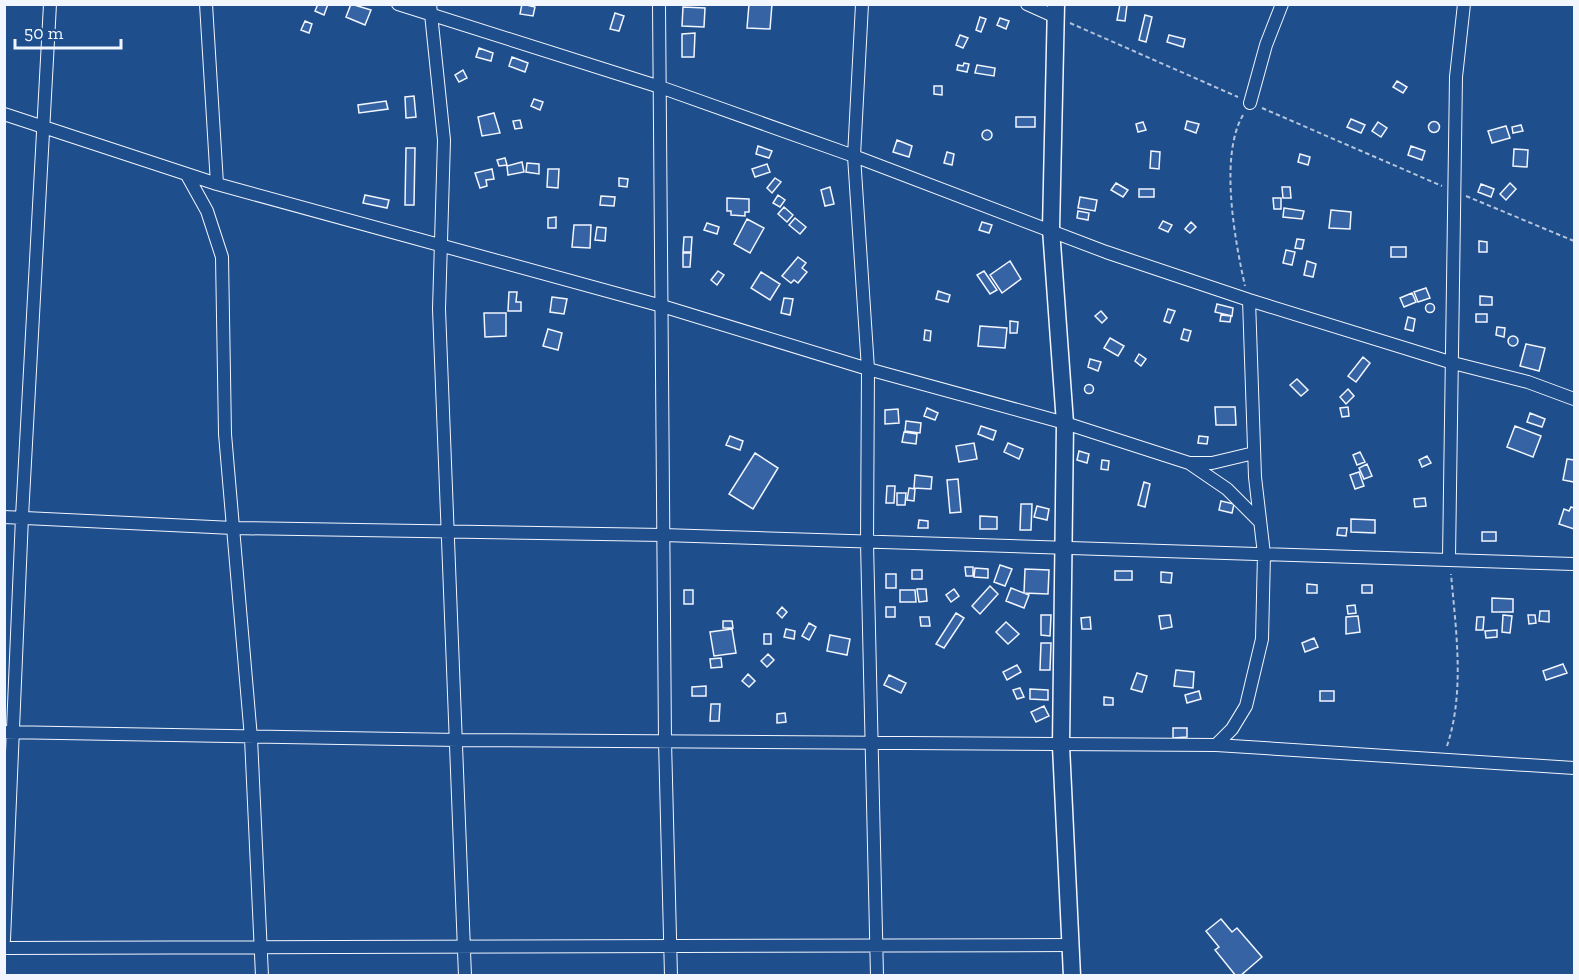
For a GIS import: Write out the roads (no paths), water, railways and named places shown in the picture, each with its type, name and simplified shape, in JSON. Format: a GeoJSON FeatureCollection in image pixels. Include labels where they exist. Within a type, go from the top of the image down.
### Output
{"type":"FeatureCollection","features":[{"type":"Feature","properties":{"kind":"street"},"geometry":{"type":"LineString","coordinates":[[4,940],[9,732],[50,4]]}},
{"type":"Feature","properties":{"kind":"street"},"geometry":{"type":"LineString","coordinates":[[206,4],[217,184]]}},
{"type":"Feature","properties":{"kind":"street"},"geometry":{"type":"LineString","coordinates":[[399,4],[430,10],[660,87],[1052,229],[1106,252],[1249,300],[1453,363],[1528,382],[1575,399]]}},
{"type":"Feature","properties":{"kind":"street"},"geometry":{"type":"LineString","coordinates":[[659,4],[665,741],[671,975]]}},
{"type":"Feature","properties":{"kind":"street"},"geometry":{"type":"LineString","coordinates":[[862,4],[854,156],[868,369],[867,543],[877,975]]}},
{"type":"Feature","properties":{"kind":"street"},"geometry":{"type":"LineString","coordinates":[[1027,4],[1056,11],[1052,229],[1065,423],[1062,746],[1072,975]]}},
{"type":"Feature","properties":{"kind":"street"},"geometry":{"type":"LineString","coordinates":[[1250,103],[1266,45],[1282,4]]}},
{"type":"Feature","properties":{"kind":"street"},"geometry":{"type":"LineString","coordinates":[[1449,558],[1453,363],[1453,191],[1457,58],[1464,4]]}},
{"type":"Feature","properties":{"kind":"street"},"geometry":{"type":"LineString","coordinates":[[430,10],[444,140],[439,309],[458,740],[465,975]]}},
{"type":"Feature","properties":{"kind":"street"},"geometry":{"type":"LineString","coordinates":[[4,114],[217,184],[662,306],[868,369],[1065,423],[1190,463],[1227,489],[1260,522]]}},
{"type":"Feature","properties":{"kind":"street"},"geometry":{"type":"LineString","coordinates":[[187,175],[207,212],[222,257],[225,434],[251,738],[262,975]]}},
{"type":"Feature","properties":{"kind":"street"},"geometry":{"type":"LineString","coordinates":[[1216,745],[1237,721],[1250,694],[1262,639],[1264,554],[1254,453],[1249,300]]}},
{"type":"Feature","properties":{"kind":"street"},"geometry":{"type":"LineString","coordinates":[[1190,463],[1212,463],[1254,453]]}},
{"type":"Feature","properties":{"kind":"street"},"geometry":{"type":"LineString","coordinates":[[4,517],[233,528],[663,535],[867,543],[1449,558],[1575,564]]}},
{"type":"Feature","properties":{"kind":"street"},"geometry":{"type":"LineString","coordinates":[[9,732],[251,738],[1062,746],[1216,745],[1575,768]]}},
{"type":"Feature","properties":{"kind":"street"},"geometry":{"type":"LineString","coordinates":[[4,948],[1070,945]]}}]}
